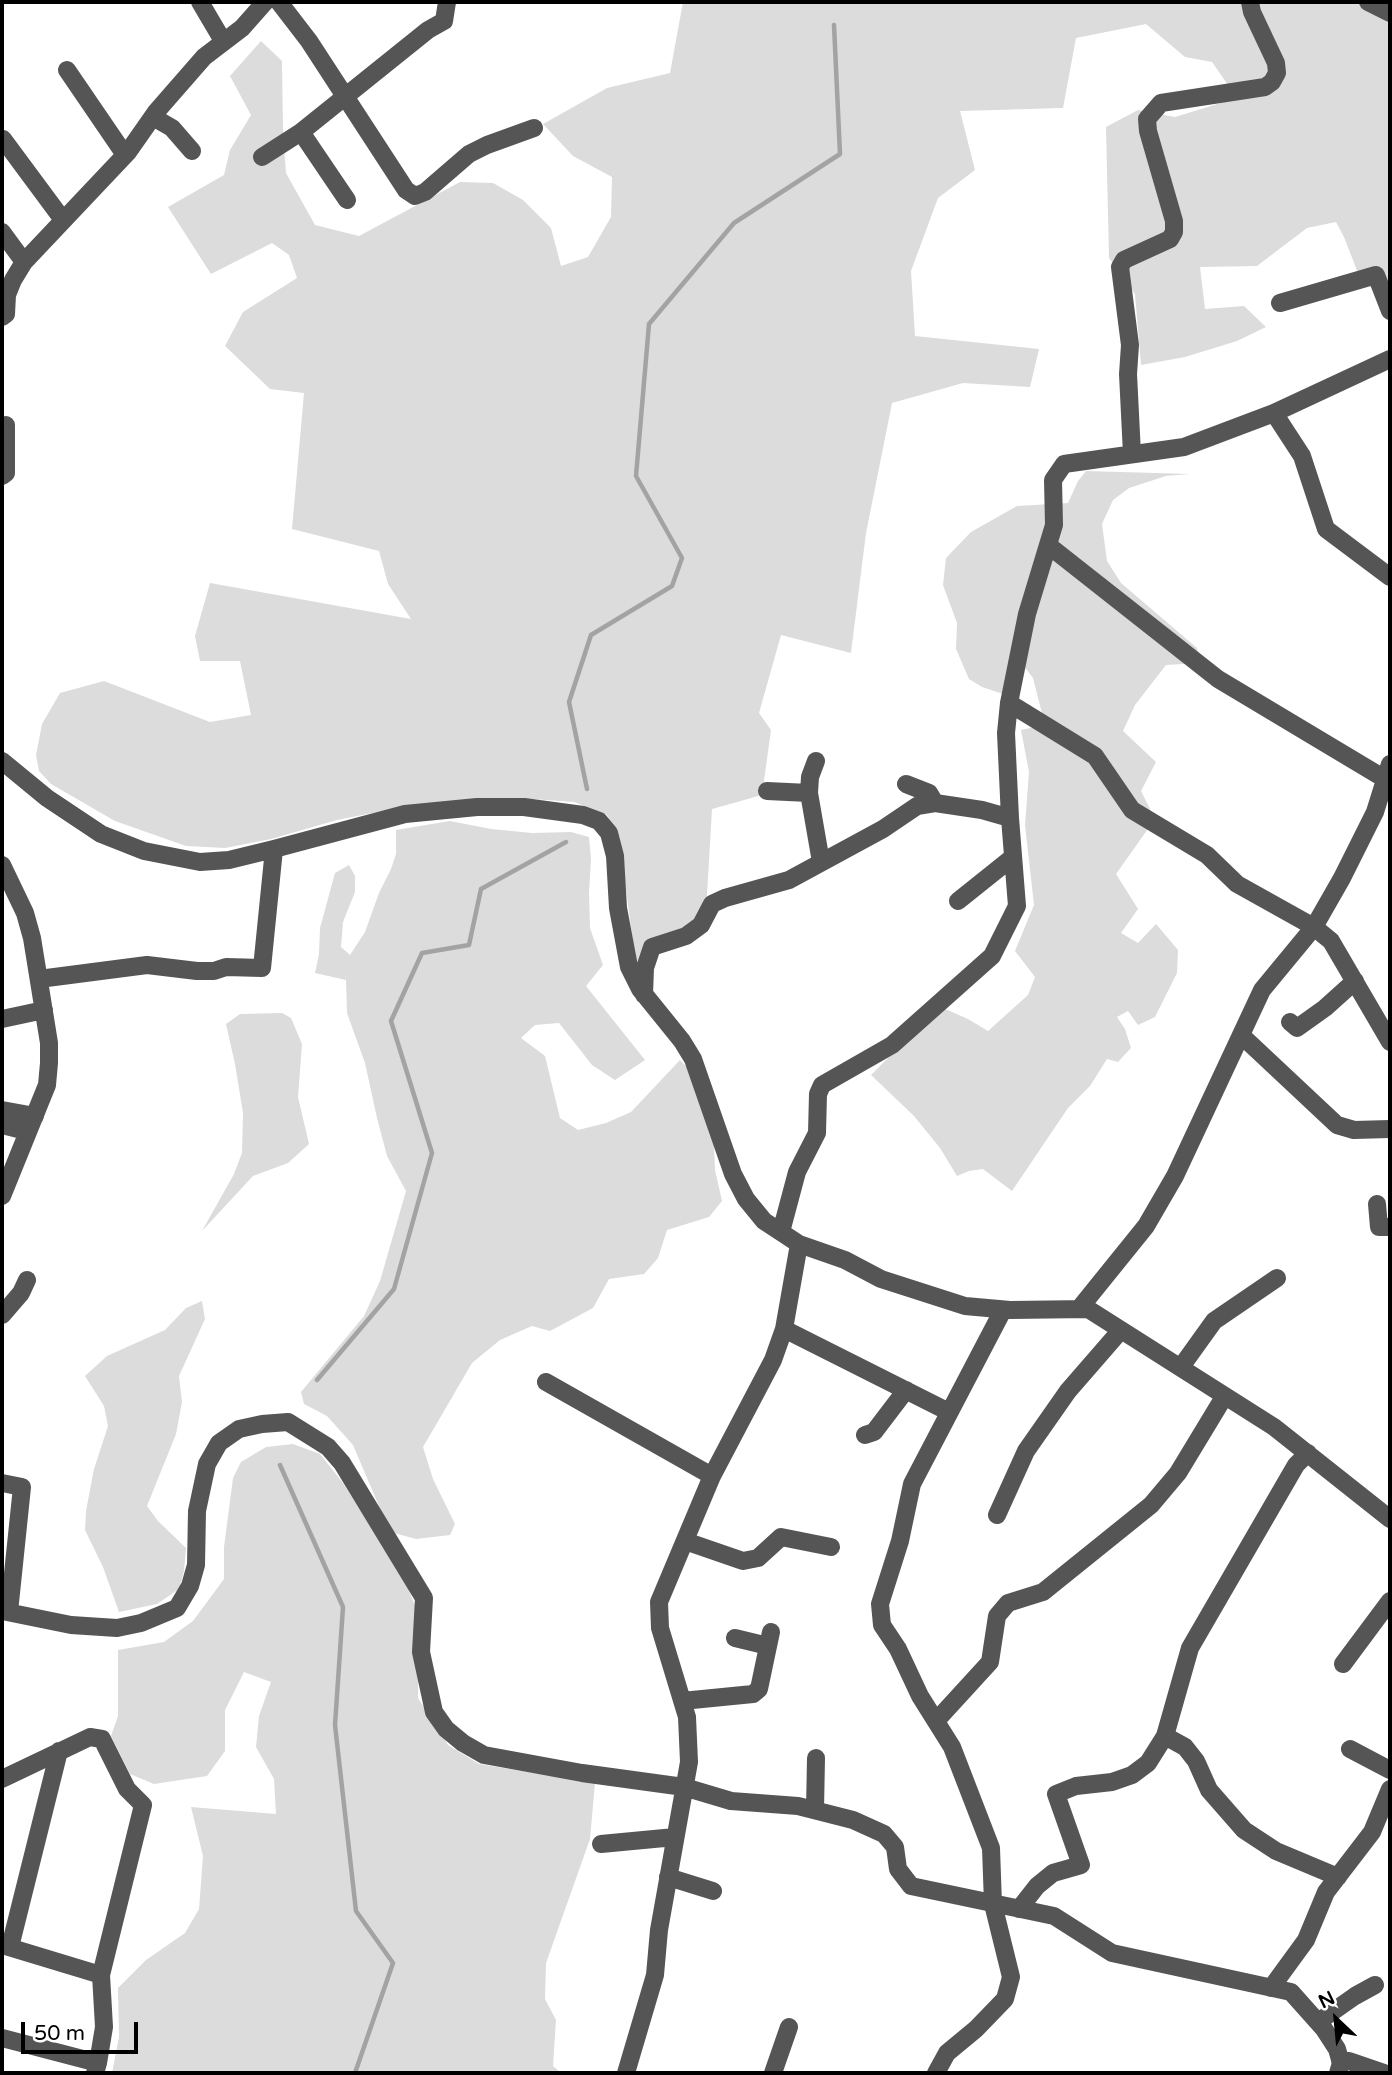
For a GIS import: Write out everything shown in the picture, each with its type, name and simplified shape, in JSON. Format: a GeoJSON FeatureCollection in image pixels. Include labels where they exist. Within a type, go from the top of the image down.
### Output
{"type":"FeatureCollection","features":[{"type":"Feature","properties":{"kind":"street"},"geometry":{"type":"LineString","coordinates":[[200,2],[223,41]]}},
{"type":"Feature","properties":{"kind":"street"},"geometry":{"type":"LineString","coordinates":[[2,317],[6,314],[13,280],[24,262],[125,155],[204,57],[242,28],[265,2]]}},
{"type":"Feature","properties":{"kind":"street"},"geometry":{"type":"LineString","coordinates":[[279,2],[309,41],[406,190],[415,195],[425,192],[469,154],[534,128]]}},
{"type":"Feature","properties":{"kind":"street"},"geometry":{"type":"LineString","coordinates":[[262,157],[301,131],[428,30],[444,21],[447,2]]}},
{"type":"Feature","properties":{"kind":"street"},"geometry":{"type":"LineString","coordinates":[[1132,454],[1128,374],[1130,345],[1120,267],[1124,260],[1170,239],[1174,232],[1174,221],[1148,131],[1147,118],[1161,103],[1265,87],[1272,82],[1277,73],[1276,63],[1250,2]]}},
{"type":"Feature","properties":{"kind":"street"},"geometry":{"type":"LineString","coordinates":[[1368,2],[1390,13]]}},
{"type":"Feature","properties":{"kind":"street"},"geometry":{"type":"LineString","coordinates":[[67,70],[125,155]]}},
{"type":"Feature","properties":{"kind":"street"},"geometry":{"type":"LineString","coordinates":[[153,117],[172,128],[192,151]]}},
{"type":"Feature","properties":{"kind":"street"},"geometry":{"type":"LineString","coordinates":[[301,131],[347,200]]}},
{"type":"Feature","properties":{"kind":"street"},"geometry":{"type":"LineString","coordinates":[[3,139],[63,220]]}},
{"type":"Feature","properties":{"kind":"street"},"geometry":{"type":"LineString","coordinates":[[2,232],[24,262]]}},
{"type":"Feature","properties":{"kind":"street"},"geometry":{"type":"LineString","coordinates":[[1280,303],[1376,275],[1390,312]]}},
{"type":"Feature","properties":{"kind":"street"},"geometry":{"type":"LineString","coordinates":[[781,1233],[797,1172],[817,1133],[818,1094],[822,1085],[892,1045],[992,956],[1017,906],[1006,733],[1009,703],[1027,614],[1054,525],[1053,480],[1063,464],[1184,447],[1274,413],[1390,359]]}},
{"type":"Feature","properties":{"kind":"street"},"geometry":{"type":"LineString","coordinates":[[1274,413],[1302,457],[1326,529],[1347,547],[1375,563],[1390,577]]}},
{"type":"Feature","properties":{"kind":"street"},"geometry":{"type":"LineString","coordinates":[[2,477],[6,473],[6,425]]}},
{"type":"Feature","properties":{"kind":"street"},"geometry":{"type":"LineString","coordinates":[[1048,545],[1218,679],[1388,771],[1383,815],[1314,927],[1262,990],[1175,1176],[1146,1226],[1080,1309]]}},
{"type":"Feature","properties":{"kind":"street"},"geometry":{"type":"LineString","coordinates":[[1009,703],[1095,756],[1132,810],[1208,855],[1237,884],[1314,927],[1331,941],[1390,1042]]}},
{"type":"Feature","properties":{"kind":"street"},"geometry":{"type":"LineString","coordinates":[[816,761],[810,777],[809,793],[821,862]]}},
{"type":"Feature","properties":{"kind":"street"},"geometry":{"type":"LineString","coordinates":[[2,763],[74,818],[101,834],[144,851],[200,862],[229,860],[405,814],[463,808],[524,807],[572,813],[599,821],[609,833],[615,856],[618,908],[629,967],[644,995],[682,1041],[693,1059],[721,1143],[746,1199],[764,1221],[799,1244],[845,1260],[881,1279],[965,1306],[1003,1310],[1087,1309],[1274,1427],[1390,1519]]}},
{"type":"Feature","properties":{"kind":"street"},"geometry":{"type":"LineString","coordinates":[[906,784],[929,793],[935,803]]}},
{"type":"Feature","properties":{"kind":"street"},"geometry":{"type":"LineString","coordinates":[[767,791],[809,793]]}},
{"type":"Feature","properties":{"kind":"street"},"geometry":{"type":"LineString","coordinates":[[644,995],[645,968],[652,947],[686,936],[701,925],[712,904],[789,880],[883,829],[917,806],[935,803],[982,810],[1010,818]]}},
{"type":"Feature","properties":{"kind":"street"},"geometry":{"type":"LineString","coordinates":[[39,979],[148,965],[197,971],[214,971],[226,967],[262,968],[274,849]]}},
{"type":"Feature","properties":{"kind":"street"},"geometry":{"type":"LineString","coordinates":[[958,901],[1013,857]]}},
{"type":"Feature","properties":{"kind":"street"},"geometry":{"type":"LineString","coordinates":[[2,865],[25,913],[49,1043],[47,1085],[2,1196]]}},
{"type":"Feature","properties":{"kind":"street"},"geometry":{"type":"LineString","coordinates":[[1290,1022],[1297,1028],[1325,1008],[1354,981]]}},
{"type":"Feature","properties":{"kind":"street"},"geometry":{"type":"LineString","coordinates":[[2,1019],[44,1010]]}},
{"type":"Feature","properties":{"kind":"street"},"geometry":{"type":"LineString","coordinates":[[1241,1035],[1337,1125],[1354,1129],[1390,1129]]}},
{"type":"Feature","properties":{"kind":"street"},"geometry":{"type":"LineString","coordinates":[[2,1110],[31,1124]]}},
{"type":"Feature","properties":{"kind":"street"},"geometry":{"type":"LineString","coordinates":[[2,1125],[31,1124]]}},
{"type":"Feature","properties":{"kind":"street"},"geometry":{"type":"LineString","coordinates":[[1377,1204],[1379,1227],[1390,1227]]}},
{"type":"Feature","properties":{"kind":"street"},"geometry":{"type":"LineString","coordinates":[[626,2073],[655,1975],[659,1930],[689,1762],[687,1717],[660,1628],[659,1602],[712,1476],[773,1360],[784,1329],[799,1244]]}},
{"type":"Feature","properties":{"kind":"street"},"geometry":{"type":"LineString","coordinates":[[1181,1367],[1214,1321],[1276,1278]]}},
{"type":"Feature","properties":{"kind":"street"},"geometry":{"type":"LineString","coordinates":[[2,1314],[21,1293],[27,1280]]}},
{"type":"Feature","properties":{"kind":"street"},"geometry":{"type":"LineString","coordinates":[[936,2073],[947,2053],[976,2029],[1005,1999],[1011,1977],[993,1904],[991,1848],[952,1747],[919,1696],[898,1649],[882,1625],[880,1604],[900,1541],[912,1484],[1003,1310]]}},
{"type":"Feature","properties":{"kind":"street"},"geometry":{"type":"LineString","coordinates":[[784,1329],[949,1412]]}},
{"type":"Feature","properties":{"kind":"street"},"geometry":{"type":"LineString","coordinates":[[997,1515],[1026,1451],[1068,1391],[1121,1330]]}},
{"type":"Feature","properties":{"kind":"street"},"geometry":{"type":"LineString","coordinates":[[546,1382],[712,1476]]}},
{"type":"Feature","properties":{"kind":"street"},"geometry":{"type":"LineString","coordinates":[[865,1435],[874,1432],[906,1390]]}},
{"type":"Feature","properties":{"kind":"street"},"geometry":{"type":"LineString","coordinates":[[936,1721],[990,1662],[997,1616],[1008,1603],[1043,1592],[1150,1505],[1178,1473],[1224,1397]]}},
{"type":"Feature","properties":{"kind":"street"},"geometry":{"type":"LineString","coordinates":[[2,1483],[23,1486],[6,1612],[71,1625],[117,1628],[141,1623],[177,1608],[190,1586],[196,1565],[197,1511],[207,1464],[219,1443],[239,1429],[262,1423],[288,1422],[328,1447],[342,1463],[424,1598],[421,1652],[434,1712],[446,1729],[463,1743],[484,1755],[582,1773],[684,1787],[731,1801],[798,1806],[853,1820],[884,1834],[895,1847],[898,1869],[911,1886],[1054,1916],[1112,1952],[1290,1992],[1318,2022],[1337,2049],[1339,2067],[1349,2061],[1384,2073]]}},
{"type":"Feature","properties":{"kind":"street"},"geometry":{"type":"LineString","coordinates":[[1019,1909],[1037,1886],[1053,1873],[1081,1865],[1056,1794],[1076,1786],[1112,1782],[1132,1775],[1148,1763],[1165,1735],[1190,1648],[1296,1465],[1308,1453]]}},
{"type":"Feature","properties":{"kind":"street"},"geometry":{"type":"LineString","coordinates":[[685,1541],[743,1561],[758,1558],[781,1537],[831,1547]]}},
{"type":"Feature","properties":{"kind":"street"},"geometry":{"type":"LineString","coordinates":[[1343,1664],[1390,1601]]}},
{"type":"Feature","properties":{"kind":"street"},"geometry":{"type":"LineString","coordinates":[[682,1701],[753,1694],[759,1689],[769,1639],[735,1638]]}},
{"type":"Feature","properties":{"kind":"street"},"geometry":{"type":"LineString","coordinates":[[1165,1735],[1185,1747],[1196,1761],[1209,1790],[1244,1830],[1276,1851],[1338,1877]]}},
{"type":"Feature","properties":{"kind":"street"},"geometry":{"type":"LineString","coordinates":[[2,1779],[90,1737],[102,1739],[127,1789],[143,1805],[101,1975],[104,2027],[97,2068],[2,2038]]}},
{"type":"Feature","properties":{"kind":"street"},"geometry":{"type":"LineString","coordinates":[[1350,1749],[1390,1770]]}},
{"type":"Feature","properties":{"kind":"street"},"geometry":{"type":"LineString","coordinates":[[59,1751],[6,1946],[101,1975]]}},
{"type":"Feature","properties":{"kind":"street"},"geometry":{"type":"LineString","coordinates":[[815,1810],[816,1758]]}},
{"type":"Feature","properties":{"kind":"street"},"geometry":{"type":"LineString","coordinates":[[1271,1988],[1306,1940],[1326,1892],[1385,1815],[1390,1789]]}},
{"type":"Feature","properties":{"kind":"street"},"geometry":{"type":"LineString","coordinates":[[601,1844],[675,1837]]}},
{"type":"Feature","properties":{"kind":"street"},"geometry":{"type":"LineString","coordinates":[[668,1877],[713,1891]]}},
{"type":"Feature","properties":{"kind":"street"},"geometry":{"type":"LineString","coordinates":[[1318,2022],[1354,1996],[1375,1985]]}},
{"type":"Feature","properties":{"kind":"street"},"geometry":{"type":"LineString","coordinates":[[774,2073],[789,2027]]}},
{"type":"Feature","properties":{"kind":"shaded area"},"geometry":{"type":"Polygon","coordinates":[[[683,2],[1375,2],[1390,19],[1390,292],[1379,267],[1358,273],[1336,222],[1307,228],[1257,266],[1200,267],[1205,309],[1244,306],[1266,327],[1237,341],[1185,357],[1141,365],[1135,294],[1109,258],[1106,127],[1138,110],[1175,117],[1237,98],[1212,62],[1185,57],[1146,24],[1076,38],[1063,108],[960,111],[975,170],[938,198],[911,271],[915,336],[1039,349],[1030,387],[963,383],[892,403],[866,533],[851,653],[781,635],[759,713],[771,730],[762,795],[712,809],[706,912],[639,966],[635,958],[619,836],[607,815],[574,802],[533,799],[393,809],[225,848],[186,846],[115,821],[51,784],[39,771],[36,755],[42,724],[60,693],[104,681],[210,722],[251,715],[240,661],[200,661],[195,636],[210,583],[411,619],[388,584],[379,551],[292,529],[304,393],[270,389],[225,346],[243,312],[297,278],[289,255],[272,243],[211,274],[168,207],[224,175],[230,150],[251,115],[230,76],[261,41],[282,61],[286,173],[315,225],[359,236],[460,182],[493,183],[523,200],[551,228],[561,266],[588,257],[611,217],[612,177],[573,156],[543,124],[607,88],[670,73],[683,2]]]}},
{"type":"Feature","properties":{"kind":"shaded area"},"geometry":{"type":"Polygon","coordinates":[[[1086,471],[1190,474],[1166,476],[1129,488],[1113,500],[1102,524],[1107,561],[1121,583],[1197,648],[1200,663],[1166,665],[1135,705],[1123,731],[1156,762],[1141,791],[1155,819],[1116,874],[1138,909],[1121,933],[1138,943],[1156,924],[1178,950],[1177,973],[1155,1017],[1138,1025],[1128,1011],[1117,1017],[1125,1029],[1131,1048],[1118,1062],[1107,1059],[1090,1086],[1068,1108],[1012,1191],[983,1169],[957,1176],[940,1148],[914,1116],[871,1075],[943,1008],[988,1031],[1028,995],[1035,977],[1015,951],[1034,905],[1025,825],[1029,772],[1021,730],[1045,725],[1033,678],[1023,665],[1003,694],[969,679],[956,649],[957,623],[943,585],[946,558],[971,532],[1017,506],[1068,503],[1086,471]]]}},
{"type":"Feature","properties":{"kind":"shaded area"},"geometry":{"type":"Polygon","coordinates":[[[450,821],[491,829],[532,833],[571,832],[589,837],[590,928],[603,965],[586,986],[645,1060],[615,1080],[592,1065],[559,1023],[535,1025],[521,1038],[545,1056],[560,1118],[578,1130],[606,1123],[631,1112],[680,1060],[697,1078],[713,1120],[715,1170],[722,1201],[709,1217],[667,1230],[658,1258],[644,1274],[609,1279],[593,1308],[550,1331],[532,1326],[500,1340],[472,1363],[423,1447],[433,1479],[455,1524],[450,1535],[416,1539],[390,1532],[353,1445],[327,1416],[304,1404],[301,1392],[364,1316],[380,1281],[406,1191],[387,1156],[365,1063],[347,1013],[346,980],[315,973],[320,928],[335,873],[349,865],[355,876],[355,892],[343,922],[341,947],[350,955],[365,932],[391,869],[396,854],[396,830],[450,821]]]}},
{"type":"Feature","properties":{"kind":"shaded area"},"geometry":{"type":"Polygon","coordinates":[[[282,1013],[291,1018],[302,1044],[298,1097],[309,1144],[288,1163],[253,1176],[202,1231],[234,1174],[242,1153],[243,1113],[226,1024],[240,1014],[282,1013]]]}},
{"type":"Feature","properties":{"kind":"shaded area"},"geometry":{"type":"Polygon","coordinates":[[[202,1301],[205,1319],[179,1376],[182,1402],[176,1434],[147,1506],[158,1521],[186,1548],[184,1571],[179,1589],[157,1604],[119,1612],[103,1567],[85,1530],[94,1469],[108,1426],[104,1406],[85,1376],[107,1356],[165,1330],[186,1308],[202,1301]]]}},
{"type":"Feature","properties":{"kind":"shaded area"},"geometry":{"type":"Polygon","coordinates":[[[293,1444],[320,1454],[343,1483],[405,1581],[419,1615],[418,1698],[448,1745],[479,1764],[595,1783],[590,1839],[546,1963],[545,1999],[556,2020],[553,2066],[561,2073],[112,2073],[119,2037],[118,1988],[146,1960],[185,1933],[199,1909],[203,1856],[191,1807],[276,1814],[274,1779],[256,1747],[259,1716],[271,1682],[244,1672],[225,1710],[225,1751],[207,1776],[154,1784],[130,1774],[111,1736],[118,1716],[118,1650],[164,1642],[193,1621],[224,1579],[224,1547],[233,1478],[241,1462],[266,1447],[293,1444]]]}},
{"type":"Feature","properties":{"kind":"waterway"},"geometry":{"type":"LineString","coordinates":[[587,789],[569,702],[591,635],[672,586],[682,558],[636,476],[649,324],[734,223],[840,154],[834,25]]}},
{"type":"Feature","properties":{"kind":"waterway"},"geometry":{"type":"LineString","coordinates":[[317,1380],[394,1289],[432,1153],[391,1021],[422,953],[469,945],[481,889],[566,842]]}},
{"type":"Feature","properties":{"kind":"waterway"},"geometry":{"type":"LineString","coordinates":[[280,1465],[343,1607],[335,1725],[356,1911],[393,1963],[355,2073]]}}]}
